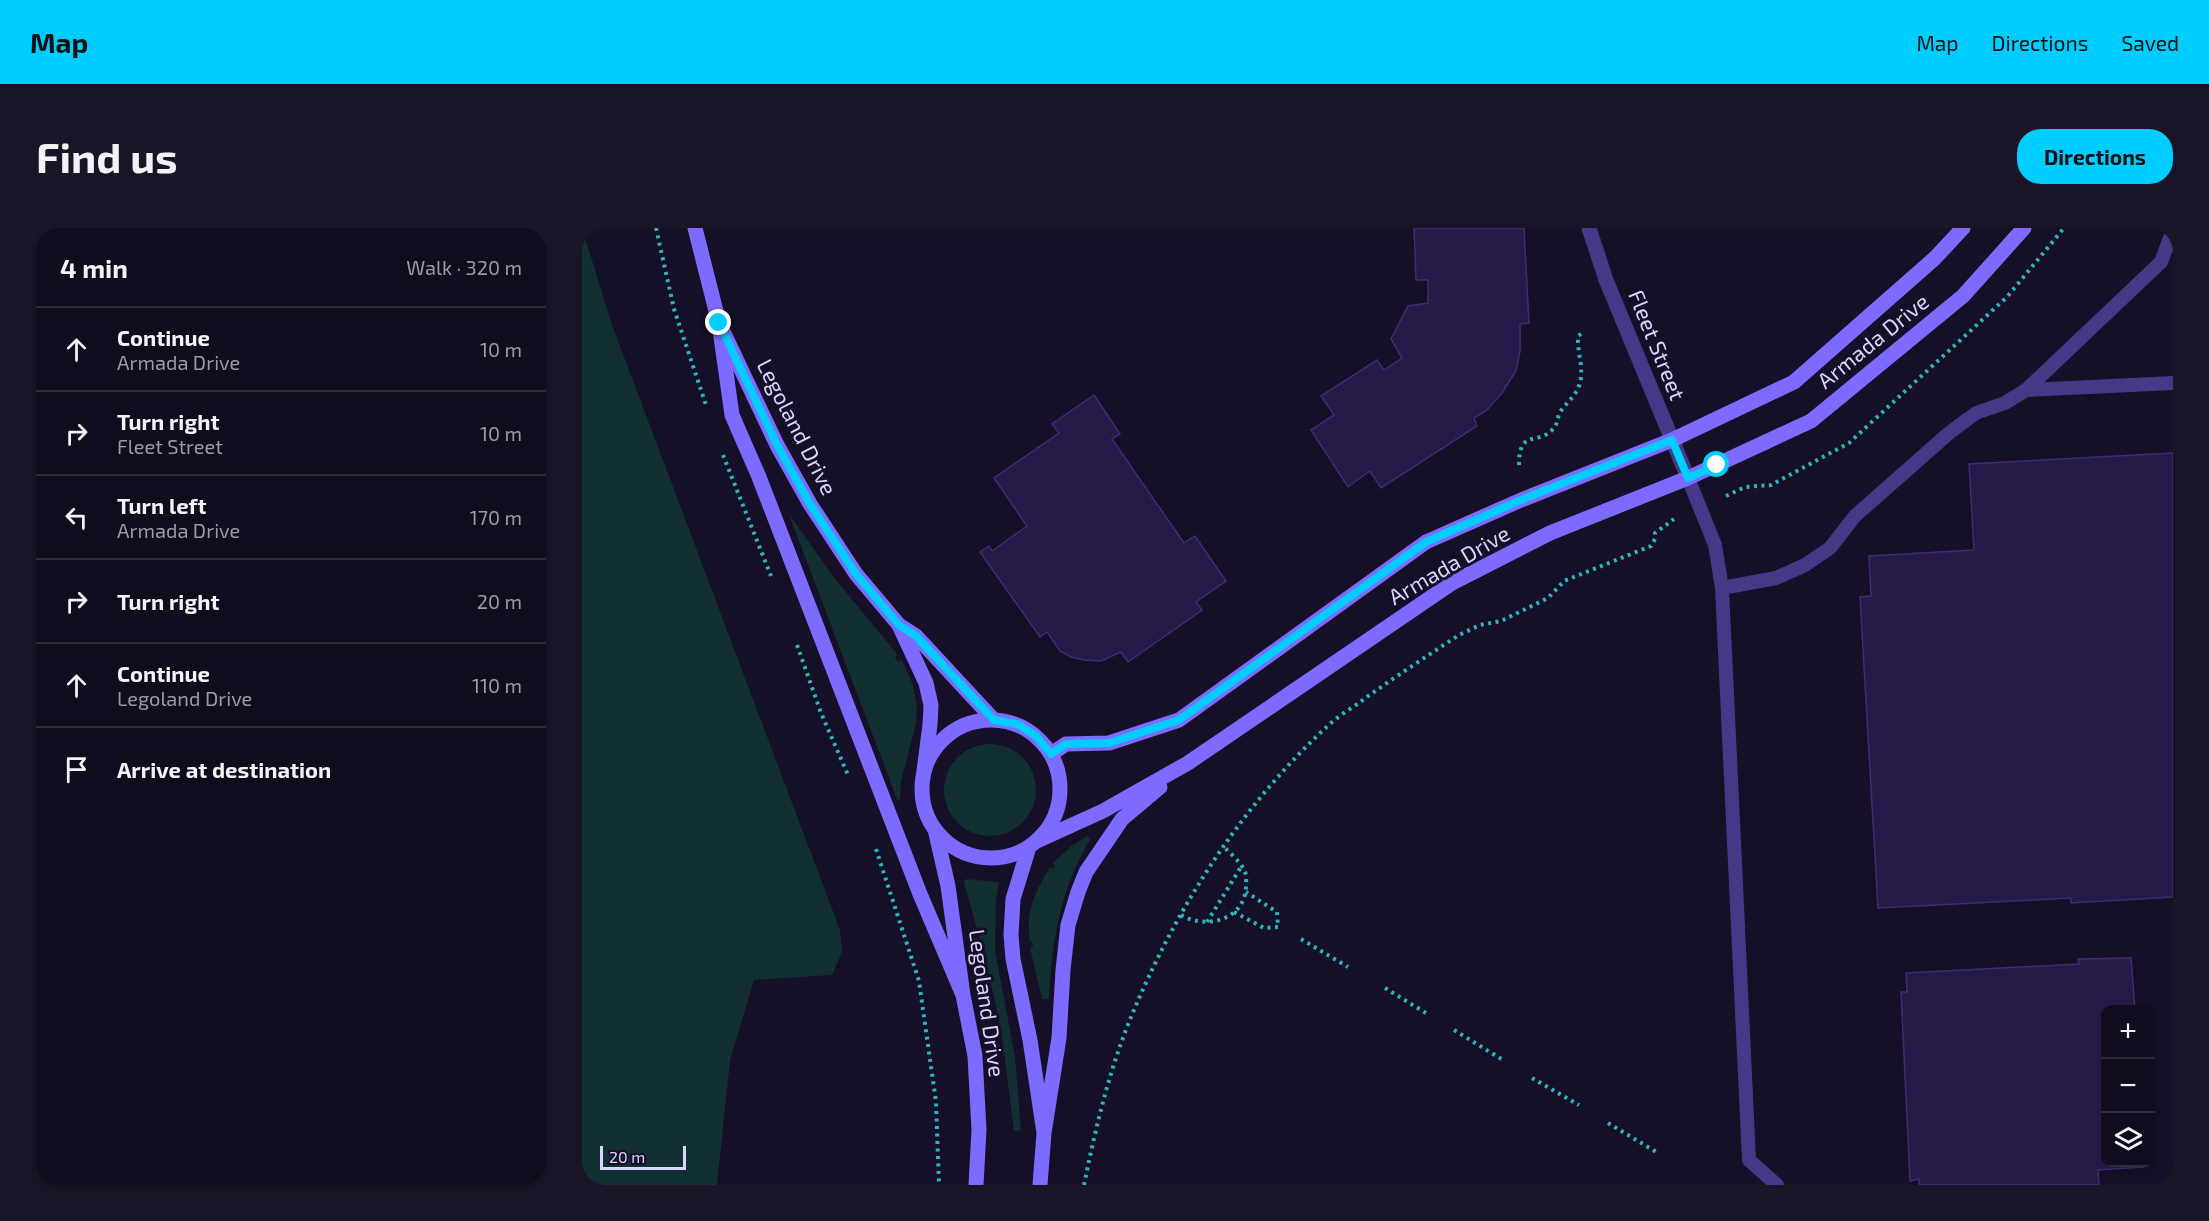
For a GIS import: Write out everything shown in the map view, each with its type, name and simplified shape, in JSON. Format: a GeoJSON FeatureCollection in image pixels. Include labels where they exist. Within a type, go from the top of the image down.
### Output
{"type":"FeatureCollection","features":[{"type":"Feature","properties":{"kind":"main road","name":"Legoland Drive"},"geometry":{"type":"LineString","coordinates":[[695,228],[719,323],[777,445],[810,504],[856,574],[899,625],[926,683],[931,705],[922,778]]}},
{"type":"Feature","properties":{"kind":"main road","name":"Armada Drive"},"geometry":{"type":"LineString","coordinates":[[1051,754],[1066,744],[1109,743],[1179,720],[1426,542],[1521,500],[1672,440],[1794,382],[1935,258],[1963,228]]}},
{"type":"Feature","properties":{"kind":"main road","name":"Armada Drive"},"geometry":{"type":"LineString","coordinates":[[1033,844],[1103,812],[1188,764],[1452,583],[1550,533],[1688,478],[1811,421],[1963,297],[2024,228]]}},
{"type":"Feature","properties":{"kind":"main road"},"geometry":{"type":"LineString","coordinates":[[719,323],[732,415],[767,497],[920,894],[963,995]]}},
{"type":"Feature","properties":{"kind":"main road","name":"Legoland Drive"},"geometry":{"type":"LineString","coordinates":[[899,625],[916,636],[994,720]]}},
{"type":"Feature","properties":{"kind":"main road"},"geometry":{"type":"LineString","coordinates":[[994,720],[1017,724],[1036,736],[1051,754],[1060,776],[1060,800],[1052,822],[1033,844],[1010,856],[989,858],[968,854],[949,844],[934,828],[926,813],[922,796],[922,778],[928,759],[940,742],[956,729],[974,722],[994,720]]}},
{"type":"Feature","properties":{"kind":"main road"},"geometry":{"type":"LineString","coordinates":[[1044,1133],[1059,1038],[1062,970],[1068,925],[1086,872],[1122,819],[1188,764]]}},
{"type":"Feature","properties":{"kind":"main road","name":"Legoland Drive"},"geometry":{"type":"LineString","coordinates":[[934,828],[948,886],[963,995],[975,1056],[980,1130],[976,1185]]}},
{"type":"Feature","properties":{"kind":"main road","name":"Legoland Drive"},"geometry":{"type":"LineString","coordinates":[[1033,844],[1013,899],[1011,935],[1013,959],[1030,1040],[1044,1133],[1040,1185]]}},
{"type":"Feature","properties":{"kind":"street","name":"Fleet Street"},"geometry":{"type":"LineString","coordinates":[[1589,228],[1606,280],[1688,478]]}},
{"type":"Feature","properties":{"kind":"lane"},"geometry":{"type":"LineString","coordinates":[[1722,588],[1776,579],[1805,565],[1830,548],[1855,516],[1949,433],[1976,413],[2005,403],[2026,390],[2161,262],[2171,240]]}},
{"type":"Feature","properties":{"kind":"lane"},"geometry":{"type":"LineString","coordinates":[[2026,390],[2173,383]]}},
{"type":"Feature","properties":{"kind":"lane"},"geometry":{"type":"LineString","coordinates":[[1688,478],[1715,545],[1722,588],[1749,1160],[1777,1185]]}},
{"type":"Feature","properties":{"kind":"path"},"geometry":{"type":"LineString","coordinates":[[656,228],[674,309],[710,418]]}},
{"type":"Feature","properties":{"kind":"path"},"geometry":{"type":"LineString","coordinates":[[1726,496],[1745,487],[1771,485],[1849,443],[2007,297],[2064,228]]}},
{"type":"Feature","properties":{"kind":"path"},"geometry":{"type":"LineString","coordinates":[[1519,465],[1519,452],[1523,444],[1528,439],[1553,429],[1559,414],[1578,388],[1582,367],[1577,346],[1578,336],[1584,332]]}},
{"type":"Feature","properties":{"kind":"path"},"geometry":{"type":"LineString","coordinates":[[721,450],[772,579]]}},
{"type":"Feature","properties":{"kind":"path"},"geometry":{"type":"LineString","coordinates":[[1084,1185],[1097,1124],[1133,1011],[1180,915],[1224,847],[1251,810],[1293,760],[1334,721],[1459,635],[1480,625],[1500,621],[1548,598],[1564,581],[1651,546],[1655,533],[1674,519]]}},
{"type":"Feature","properties":{"kind":"path"},"geometry":{"type":"LineString","coordinates":[[796,642],[821,713],[848,776]]}},
{"type":"Feature","properties":{"kind":"path"},"geometry":{"type":"LineString","coordinates":[[874,840],[919,981],[936,1102],[939,1185]]}},
{"type":"Feature","properties":{"kind":"path"},"geometry":{"type":"LineString","coordinates":[[1180,915],[1189,920],[1207,922],[1226,919],[1240,906],[1246,892],[1246,873],[1224,847]]}},
{"type":"Feature","properties":{"kind":"path"},"geometry":{"type":"LineString","coordinates":[[1207,922],[1241,866]]}},
{"type":"Feature","properties":{"kind":"path"},"geometry":{"type":"LineString","coordinates":[[1234,912],[1264,928],[1278,927],[1277,912],[1246,892]]}},
{"type":"Feature","properties":{"kind":"path"},"geometry":{"type":"LineString","coordinates":[[1301,939],[1348,966]]}},
{"type":"Feature","properties":{"kind":"path"},"geometry":{"type":"LineString","coordinates":[[1385,988],[1426,1013]]}},
{"type":"Feature","properties":{"kind":"path"},"geometry":{"type":"LineString","coordinates":[[1454,1030],[1503,1060]]}},
{"type":"Feature","properties":{"kind":"path"},"geometry":{"type":"LineString","coordinates":[[1532,1078],[1578,1106]]}},
{"type":"Feature","properties":{"kind":"path"},"geometry":{"type":"LineString","coordinates":[[1608,1123],[1658,1153]]}},
{"type":"Feature","properties":{"kind":"green space"},"geometry":{"type":"Polygon","coordinates":[[[582,228],[612,325],[840,930],[842,952],[832,975],[754,980],[730,1060],[717,1185],[582,1185],[582,228]]]}},
{"type":"Feature","properties":{"kind":"green space"},"geometry":{"type":"Polygon","coordinates":[[[791,517],[835,579],[898,655],[895,657],[898,662],[901,660],[903,662],[913,685],[917,709],[916,724],[901,781],[900,802],[897,799],[791,517]]]}},
{"type":"Feature","properties":{"kind":"green space"},"geometry":{"type":"Polygon","coordinates":[[[990,744],[1008,747],[1023,757],[1033,772],[1036,790],[1033,808],[1023,823],[1008,833],[990,836],[972,833],[957,823],[947,808],[944,790],[947,772],[957,757],[972,747],[990,744]]]}},
{"type":"Feature","properties":{"kind":"green space"},"geometry":{"type":"Polygon","coordinates":[[[1087,836],[1090,840],[1071,878],[1059,916],[1052,957],[1049,999],[1042,999],[1030,948],[1033,947],[1029,931],[1030,912],[1040,885],[1050,867],[1053,869],[1055,865],[1053,863],[1070,847],[1087,836]]]}},
{"type":"Feature","properties":{"kind":"green space"},"geometry":{"type":"Polygon","coordinates":[[[966,879],[999,882],[996,899],[995,950],[1015,1057],[1021,1130],[1014,1131],[999,1023],[986,963],[964,882],[966,879]]]}},
{"type":"Feature","properties":{"kind":"building"},"geometry":{"type":"Polygon","coordinates":[[[1414,228],[1524,228],[1529,323],[1520,324],[1520,351],[1516,371],[1502,393],[1487,410],[1474,418],[1477,426],[1381,488],[1370,471],[1348,487],[1311,430],[1334,415],[1321,396],[1377,360],[1384,370],[1402,358],[1391,339],[1408,306],[1428,303],[1428,280],[1416,280],[1414,228]]]}},
{"type":"Feature","properties":{"kind":"building"},"geometry":{"type":"Polygon","coordinates":[[[1094,395],[1120,434],[1112,439],[1184,543],[1195,536],[1226,581],[1196,602],[1202,610],[1128,662],[1121,652],[1101,661],[1071,657],[1060,651],[1047,632],[1040,637],[980,552],[989,546],[992,551],[1027,526],[994,478],[1059,433],[1052,424],[1094,395]]]}},
{"type":"Feature","properties":{"kind":"building"},"geometry":{"type":"Polygon","coordinates":[[[2173,453],[2173,897],[2071,903],[2071,898],[1878,908],[1860,597],[1871,596],[1869,556],[1974,550],[1969,464],[2173,453]]]}},
{"type":"Feature","properties":{"kind":"building"},"geometry":{"type":"Polygon","coordinates":[[[2131,958],[2135,1005],[2101,1005],[2101,1167],[2144,1167],[2098,1170],[2099,1185],[1919,1185],[1919,1179],[1910,1181],[1901,992],[1907,992],[1906,973],[2079,964],[2078,959],[2131,958]]]}},
{"type":"Feature","properties":{"kind":"route"},"geometry":{"type":"LineString","coordinates":[[719,323],[777,445],[810,504],[856,574],[899,625],[916,636],[994,720],[1017,724],[1036,736],[1051,754],[1066,744],[1109,743],[1179,720],[1426,542],[1521,500],[1672,440],[1688,478],[1717,465]]}}]}
